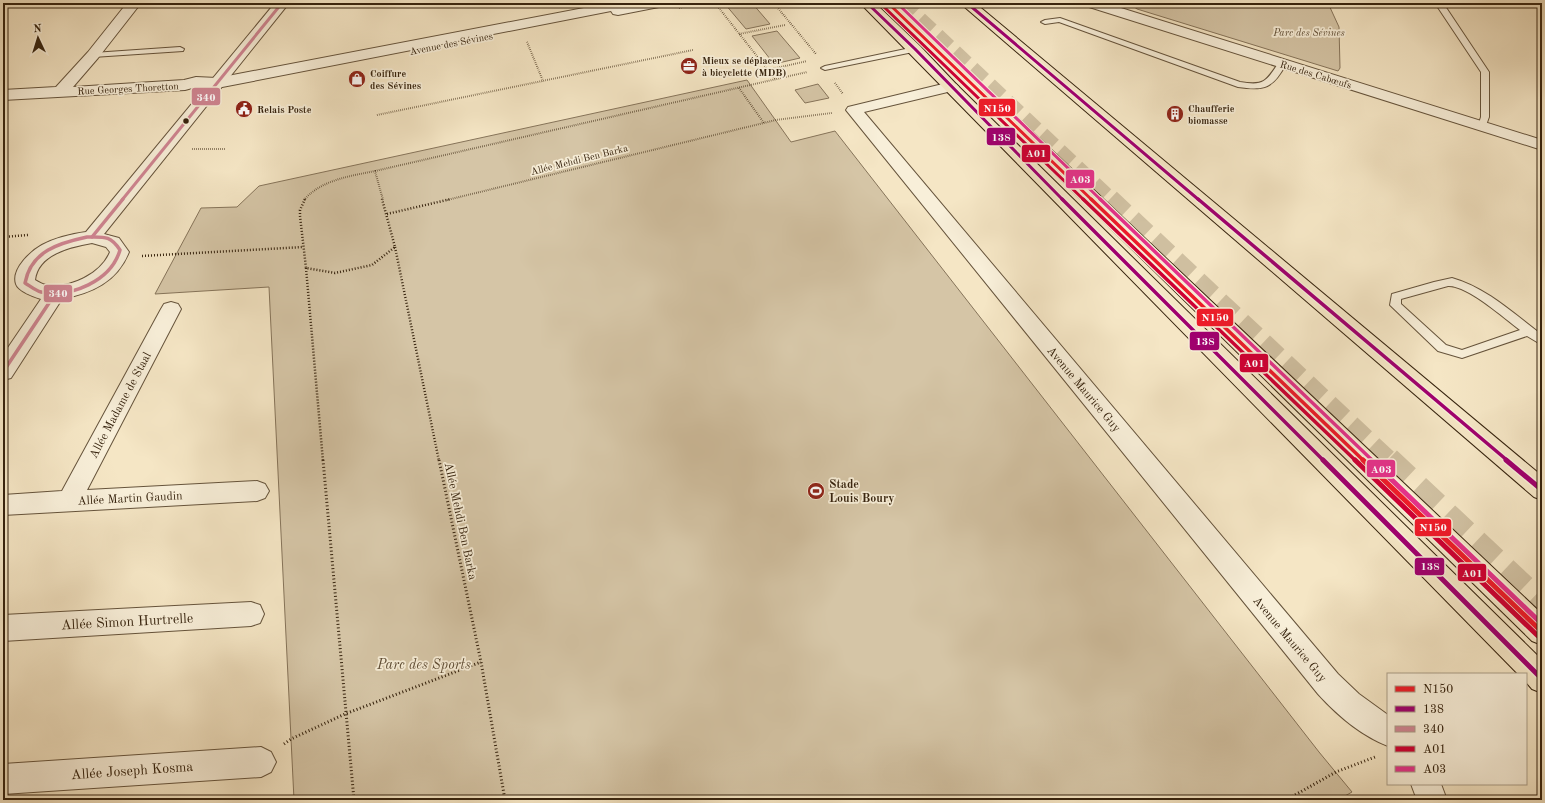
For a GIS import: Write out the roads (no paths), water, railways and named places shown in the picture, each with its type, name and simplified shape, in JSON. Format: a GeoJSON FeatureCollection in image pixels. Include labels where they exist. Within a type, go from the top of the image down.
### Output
{"type":"FeatureCollection","features":[{"type":"Feature","properties":{"kind":"main road"},"geometry":{"type":"LineString","coordinates":[[867,3],[915,49],[1535,677]]}},
{"type":"Feature","properties":{"kind":"main road"},"geometry":{"type":"LineString","coordinates":[[888,3],[1542,632]]}},
{"type":"Feature","properties":{"kind":"main road"},"geometry":{"type":"LineString","coordinates":[[967,3],[1542,490]]}},
{"type":"Feature","properties":{"kind":"street","name":"Rue Georges Thoretton"},"geometry":{"type":"LineString","coordinates":[[3,95],[62,89],[93,55],[134,3]]}},
{"type":"Feature","properties":{"kind":"street"},"geometry":{"type":"LineString","coordinates":[[92,237],[282,3]]}},
{"type":"Feature","properties":{"kind":"street","name":"Avenue des Sévines"},"geometry":{"type":"LineString","coordinates":[[218,83],[631,3]]}},
{"type":"Feature","properties":{"kind":"street","name":"Avenue des Sévines"},"geometry":{"type":"LineString","coordinates":[[243,78],[253,79],[659,3]]}},
{"type":"Feature","properties":{"kind":"street","name":"Rue des Cabœufs"},"geometry":{"type":"LineString","coordinates":[[1091,3],[1542,145]]}},
{"type":"Feature","properties":{"kind":"street","name":"Rue Georges Thoretton"},"geometry":{"type":"LineString","coordinates":[[3,90],[184,85],[196,82],[218,83]]}},
{"type":"Feature","properties":{"kind":"street","name":"Avenue Maurice Guy"},"geometry":{"type":"LineString","coordinates":[[951,87],[854,110],[1339,697],[1352,708],[1387,731]]}},
{"type":"Feature","properties":{"kind":"street"},"geometry":{"type":"LineString","coordinates":[[92,237],[112,240],[118,245],[120,251],[119,258],[107,272],[87,285],[71,291],[54,294],[41,293],[31,289],[26,283],[25,276],[29,267],[37,258],[49,249],[63,243],[92,237]]}},
{"type":"Feature","properties":{"kind":"street"},"geometry":{"type":"LineString","coordinates":[[3,372],[54,294]]}},
{"type":"Feature","properties":{"kind":"street","name":"Allée Madame de Staal"},"geometry":{"type":"LineString","coordinates":[[69,501],[171,309]]}},
{"type":"Feature","properties":{"kind":"street","name":"Allée Martin Gaudin"},"geometry":{"type":"LineString","coordinates":[[3,505],[257,491]]}},
{"type":"Feature","properties":{"kind":"street","name":"Allée Simon Hurtrelle"},"geometry":{"type":"LineString","coordinates":[[3,628],[251,614]]}},
{"type":"Feature","properties":{"kind":"street","name":"Allée Joseph Kosma"},"geometry":{"type":"LineString","coordinates":[[3,779],[261,762]]}},
{"type":"Feature","properties":{"kind":"street"},"geometry":{"type":"LineString","coordinates":[[1426,785],[1432,800]]}},
{"type":"Feature","properties":{"kind":"lane"},"geometry":{"type":"LineString","coordinates":[[1438,3],[1485,72],[1485,117],[1482,126]]}},
{"type":"Feature","properties":{"kind":"lane"},"geometry":{"type":"LineString","coordinates":[[1046,22],[1060,20],[1238,84],[1262,87],[1273,79],[1282,64]]}},
{"type":"Feature","properties":{"kind":"lane"},"geometry":{"type":"LineString","coordinates":[[93,55],[180,49]]}},
{"type":"Feature","properties":{"kind":"lane"},"geometry":{"type":"LineString","coordinates":[[825,68],[915,49]]}},
{"type":"Feature","properties":{"kind":"lane"},"geometry":{"type":"LineString","coordinates":[[1528,331],[1462,354],[1442,348],[1395,305],[1396,297],[1451,281],[1470,287],[1542,341]]}},
{"type":"Feature","properties":{"kind":"tunnel"},"geometry":{"type":"LineString","coordinates":[[902,3],[1111,200]]}},
{"type":"Feature","properties":{"kind":"tunnel"},"geometry":{"type":"LineString","coordinates":[[1110,199],[1389,461]]}},
{"type":"Feature","properties":{"kind":"tunnel"},"geometry":{"type":"LineString","coordinates":[[1388,460],[1542,605]]}},
{"type":"Feature","properties":{"kind":"place","name":"Mieux se déplacer à bicyclette (MDB)"},"geometry":{"type":"Point","coordinates":[689,66]}},
{"type":"Feature","properties":{"kind":"place","name":"Coiffure des Sévines"},"geometry":{"type":"Point","coordinates":[357,79]}},
{"type":"Feature","properties":{"kind":"place","name":"Relais Poste"},"geometry":{"type":"Point","coordinates":[244,109]}},
{"type":"Feature","properties":{"kind":"place","name":"Chaufferie biomasse"},"geometry":{"type":"Point","coordinates":[1175,114]}},
{"type":"Feature","properties":{"kind":"place","name":"Stade Louis Boury"},"geometry":{"type":"Point","coordinates":[816,491]}},
{"type":"Feature","properties":{"kind":"park label","name":"Parc des Sévines"},"geometry":{"type":"Point","coordinates":[1309,32]}},
{"type":"Feature","properties":{"kind":"park label","name":"Parc des Sports"},"geometry":{"type":"Point","coordinates":[424,664]}}]}
